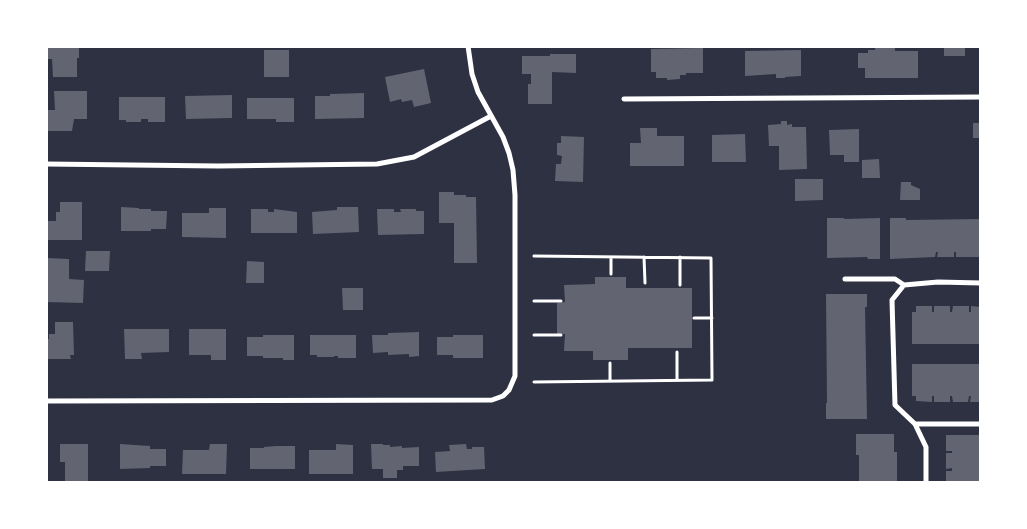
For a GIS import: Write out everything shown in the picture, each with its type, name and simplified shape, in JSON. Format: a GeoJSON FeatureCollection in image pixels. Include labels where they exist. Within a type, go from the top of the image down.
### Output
{"type":"FeatureCollection","features":[{"type":"Feature","properties":{"kind":"street"},"geometry":{"type":"LineString","coordinates":[[46,401],[492,400],[503,396],[510,390],[515,376],[515,195],[513,170],[510,153],[478,92],[472,74],[468,46]]}},
{"type":"Feature","properties":{"kind":"street"},"geometry":{"type":"LineString","coordinates":[[624,99],[981,97]]}},
{"type":"Feature","properties":{"kind":"street"},"geometry":{"type":"LineString","coordinates":[[46,164],[218,166],[377,164],[414,157],[491,116]]}},
{"type":"Feature","properties":{"kind":"street"},"geometry":{"type":"LineString","coordinates":[[845,279],[895,279],[904,285],[938,282],[981,283]]}},
{"type":"Feature","properties":{"kind":"street"},"geometry":{"type":"LineString","coordinates":[[904,285],[892,300],[895,404],[915,424],[926,447],[926,483]]}},
{"type":"Feature","properties":{"kind":"street"},"geometry":{"type":"LineString","coordinates":[[915,424],[981,424]]}},
{"type":"Feature","properties":{"kind":"path"},"geometry":{"type":"LineString","coordinates":[[534,256],[711,258],[712,318],[712,380],[534,382]]}},
{"type":"Feature","properties":{"kind":"path"},"geometry":{"type":"LineString","coordinates":[[611,257],[611,274]]}},
{"type":"Feature","properties":{"kind":"path"},"geometry":{"type":"LineString","coordinates":[[644,257],[645,283]]}},
{"type":"Feature","properties":{"kind":"path"},"geometry":{"type":"LineString","coordinates":[[680,257],[680,285]]}},
{"type":"Feature","properties":{"kind":"path"},"geometry":{"type":"LineString","coordinates":[[534,301],[561,301]]}},
{"type":"Feature","properties":{"kind":"path"},"geometry":{"type":"LineString","coordinates":[[694,318],[712,318]]}},
{"type":"Feature","properties":{"kind":"path"},"geometry":{"type":"LineString","coordinates":[[534,335],[561,335]]}},
{"type":"Feature","properties":{"kind":"path"},"geometry":{"type":"LineString","coordinates":[[677,352],[677,380]]}},
{"type":"Feature","properties":{"kind":"path"},"geometry":{"type":"LineString","coordinates":[[610,363],[610,381]]}},
{"type":"Feature","properties":{"kind":"building"},"geometry":{"type":"Polygon","coordinates":[[[46,46],[79,46],[77,77],[53,77],[52,59],[48,59],[46,46]]]}},
{"type":"Feature","properties":{"kind":"building"},"geometry":{"type":"Polygon","coordinates":[[[875,46],[895,46],[895,51],[918,51],[918,78],[865,78],[865,68],[858,68],[858,53],[868,53],[868,50],[875,50],[875,46]]]}},
{"type":"Feature","properties":{"kind":"building"},"geometry":{"type":"Polygon","coordinates":[[[944,46],[965,46],[965,56],[944,56],[944,46]]]}},
{"type":"Feature","properties":{"kind":"building"},"geometry":{"type":"Polygon","coordinates":[[[703,48],[703,73],[686,73],[686,75],[680,75],[680,79],[667,80],[667,78],[656,78],[656,72],[651,72],[651,49],[703,48]]]}},
{"type":"Feature","properties":{"kind":"building"},"geometry":{"type":"Polygon","coordinates":[[[264,50],[289,50],[289,77],[264,77],[264,50]]]}},
{"type":"Feature","properties":{"kind":"building"},"geometry":{"type":"Polygon","coordinates":[[[801,50],[801,76],[776,78],[776,74],[745,76],[745,51],[801,50]]]}},
{"type":"Feature","properties":{"kind":"building"},"geometry":{"type":"Polygon","coordinates":[[[550,54],[576,54],[576,73],[552,72],[552,104],[528,104],[528,84],[531,84],[531,74],[522,74],[522,56],[550,56],[550,54]]]}},
{"type":"Feature","properties":{"kind":"building"},"geometry":{"type":"Polygon","coordinates":[[[424,69],[431,103],[414,107],[412,100],[402,102],[401,99],[390,102],[385,77],[424,69]]]}},
{"type":"Feature","properties":{"kind":"building"},"geometry":{"type":"Polygon","coordinates":[[[54,91],[87,91],[87,119],[74,119],[72,131],[47,131],[47,110],[55,110],[54,91]]]}},
{"type":"Feature","properties":{"kind":"building"},"geometry":{"type":"Polygon","coordinates":[[[364,93],[364,118],[315,119],[315,96],[364,93]]]}},
{"type":"Feature","properties":{"kind":"building"},"geometry":{"type":"Polygon","coordinates":[[[232,95],[232,118],[186,119],[185,96],[232,95]]]}},
{"type":"Feature","properties":{"kind":"building"},"geometry":{"type":"Polygon","coordinates":[[[119,97],[165,97],[165,122],[148,122],[148,119],[141,119],[141,122],[119,120],[119,97]]]}},
{"type":"Feature","properties":{"kind":"building"},"geometry":{"type":"Polygon","coordinates":[[[247,98],[294,98],[294,122],[276,122],[276,119],[247,119],[247,98]]]}},
{"type":"Feature","properties":{"kind":"building"},"geometry":{"type":"Polygon","coordinates":[[[781,121],[787,121],[787,125],[792,124],[792,127],[806,127],[807,169],[779,170],[779,146],[769,146],[768,125],[781,124],[781,121]]]}},
{"type":"Feature","properties":{"kind":"building"},"geometry":{"type":"Polygon","coordinates":[[[973,123],[981,123],[981,138],[973,138],[973,123]]]}},
{"type":"Feature","properties":{"kind":"building"},"geometry":{"type":"Polygon","coordinates":[[[640,128],[657,128],[657,136],[684,136],[684,166],[630,166],[630,143],[641,143],[640,128]]]}},
{"type":"Feature","properties":{"kind":"building"},"geometry":{"type":"Polygon","coordinates":[[[859,129],[859,162],[844,162],[844,155],[830,155],[829,130],[859,129]]]}},
{"type":"Feature","properties":{"kind":"building"},"geometry":{"type":"Polygon","coordinates":[[[745,134],[746,162],[712,162],[712,135],[745,134]]]}},
{"type":"Feature","properties":{"kind":"building"},"geometry":{"type":"Polygon","coordinates":[[[561,136],[584,137],[583,182],[555,181],[556,164],[561,164],[562,156],[557,155],[557,143],[561,143],[561,136]]]}},
{"type":"Feature","properties":{"kind":"building"},"geometry":{"type":"Polygon","coordinates":[[[879,159],[880,178],[862,178],[862,160],[879,159]]]}},
{"type":"Feature","properties":{"kind":"building"},"geometry":{"type":"Polygon","coordinates":[[[795,179],[823,179],[823,200],[795,201],[795,179]]]}},
{"type":"Feature","properties":{"kind":"building"},"geometry":{"type":"Polygon","coordinates":[[[901,182],[911,182],[911,185],[920,189],[920,200],[900,200],[901,182]]]}},
{"type":"Feature","properties":{"kind":"building"},"geometry":{"type":"Polygon","coordinates":[[[439,192],[454,192],[454,195],[476,197],[477,263],[454,263],[454,223],[439,223],[439,192]]]}},
{"type":"Feature","properties":{"kind":"building"},"geometry":{"type":"Polygon","coordinates":[[[60,202],[82,202],[82,240],[46,240],[46,221],[56,221],[56,212],[60,212],[60,202]]]}},
{"type":"Feature","properties":{"kind":"building"},"geometry":{"type":"Polygon","coordinates":[[[121,207],[167,211],[166,229],[121,231],[121,207]]]}},
{"type":"Feature","properties":{"kind":"building"},"geometry":{"type":"Polygon","coordinates":[[[337,207],[358,207],[359,232],[313,234],[312,212],[337,210],[337,207]]]}},
{"type":"Feature","properties":{"kind":"building"},"geometry":{"type":"Polygon","coordinates":[[[209,208],[226,208],[226,238],[182,237],[182,213],[209,213],[209,208]]]}},
{"type":"Feature","properties":{"kind":"building"},"geometry":{"type":"Polygon","coordinates":[[[251,209],[268,209],[268,212],[274,212],[274,209],[297,212],[297,233],[251,233],[251,209]]]}},
{"type":"Feature","properties":{"kind":"building"},"geometry":{"type":"Polygon","coordinates":[[[377,209],[394,209],[394,212],[401,212],[400,209],[424,211],[424,234],[378,235],[377,209]]]}},
{"type":"Feature","properties":{"kind":"building"},"geometry":{"type":"Polygon","coordinates":[[[827,218],[880,218],[880,259],[868,259],[867,257],[827,258],[827,218]]]}},
{"type":"Feature","properties":{"kind":"building"},"geometry":{"type":"Polygon","coordinates":[[[890,218],[906,218],[906,220],[981,219],[981,257],[956,257],[956,252],[954,252],[954,257],[937,257],[938,252],[936,252],[935,257],[890,259],[890,218]]]}},
{"type":"Feature","properties":{"kind":"building"},"geometry":{"type":"Polygon","coordinates":[[[86,251],[110,251],[109,271],[85,271],[86,251]]]}},
{"type":"Feature","properties":{"kind":"building"},"geometry":{"type":"Polygon","coordinates":[[[47,258],[69,259],[69,279],[84,280],[83,303],[46,302],[47,258]]]}},
{"type":"Feature","properties":{"kind":"building"},"geometry":{"type":"Polygon","coordinates":[[[247,261],[264,262],[264,283],[246,283],[247,261]]]}},
{"type":"Feature","properties":{"kind":"building"},"geometry":{"type":"Polygon","coordinates":[[[595,277],[626,277],[626,288],[692,288],[692,348],[628,348],[628,360],[593,360],[593,351],[564,351],[565,334],[557,334],[557,303],[565,302],[564,285],[595,284],[595,277]]]}},
{"type":"Feature","properties":{"kind":"building"},"geometry":{"type":"Polygon","coordinates":[[[342,288],[363,288],[363,310],[343,310],[342,288]]]}},
{"type":"Feature","properties":{"kind":"building"},"geometry":{"type":"Polygon","coordinates":[[[826,294],[867,294],[867,307],[865,307],[867,419],[826,419],[826,294]]]}},
{"type":"Feature","properties":{"kind":"building"},"geometry":{"type":"Polygon","coordinates":[[[916,306],[932,306],[932,312],[934,312],[934,306],[950,306],[950,312],[952,312],[953,306],[969,306],[969,312],[971,312],[971,306],[981,307],[981,344],[912,344],[912,312],[916,312],[916,306]]]}},
{"type":"Feature","properties":{"kind":"building"},"geometry":{"type":"Polygon","coordinates":[[[55,322],[73,322],[74,355],[70,355],[71,359],[47,359],[46,339],[49,339],[49,334],[55,334],[55,322]]]}},
{"type":"Feature","properties":{"kind":"building"},"geometry":{"type":"Polygon","coordinates":[[[124,329],[169,329],[169,352],[141,353],[142,359],[125,359],[124,329]]]}},
{"type":"Feature","properties":{"kind":"building"},"geometry":{"type":"Polygon","coordinates":[[[189,329],[226,329],[226,360],[211,360],[211,355],[189,355],[189,329]]]}},
{"type":"Feature","properties":{"kind":"building"},"geometry":{"type":"Polygon","coordinates":[[[419,332],[419,356],[409,357],[409,354],[388,355],[388,352],[373,353],[372,335],[419,332]]]}},
{"type":"Feature","properties":{"kind":"building"},"geometry":{"type":"Polygon","coordinates":[[[263,335],[294,335],[294,360],[247,356],[247,337],[263,337],[263,335]]]}},
{"type":"Feature","properties":{"kind":"building"},"geometry":{"type":"Polygon","coordinates":[[[310,335],[356,335],[356,358],[338,358],[338,356],[317,357],[317,355],[310,355],[310,335]]]}},
{"type":"Feature","properties":{"kind":"building"},"geometry":{"type":"Polygon","coordinates":[[[453,335],[483,335],[483,358],[453,358],[453,355],[437,355],[437,337],[453,337],[453,335]]]}},
{"type":"Feature","properties":{"kind":"building"},"geometry":{"type":"Polygon","coordinates":[[[912,364],[981,364],[981,402],[970,402],[971,396],[969,396],[968,402],[953,402],[952,396],[950,396],[950,402],[934,402],[934,396],[932,396],[932,402],[916,401],[916,396],[912,396],[912,364]]]}},
{"type":"Feature","properties":{"kind":"building"},"geometry":{"type":"Polygon","coordinates":[[[856,434],[894,434],[894,452],[897,452],[897,483],[859,483],[859,455],[856,455],[856,434]]]}},
{"type":"Feature","properties":{"kind":"building"},"geometry":{"type":"Polygon","coordinates":[[[946,435],[981,435],[981,483],[946,483],[946,471],[952,471],[952,468],[946,469],[946,453],[952,453],[952,451],[946,451],[946,435]]]}},
{"type":"Feature","properties":{"kind":"building"},"geometry":{"type":"Polygon","coordinates":[[[60,444],[88,444],[88,483],[65,483],[65,462],[60,462],[60,444]]]}},
{"type":"Feature","properties":{"kind":"building"},"geometry":{"type":"Polygon","coordinates":[[[120,444],[150,446],[150,449],[166,449],[166,466],[120,469],[120,444]]]}},
{"type":"Feature","properties":{"kind":"building"},"geometry":{"type":"Polygon","coordinates":[[[210,444],[227,444],[226,474],[182,474],[183,450],[209,450],[210,444]]]}},
{"type":"Feature","properties":{"kind":"building"},"geometry":{"type":"Polygon","coordinates":[[[336,444],[353,445],[353,474],[309,474],[309,450],[336,450],[336,444]]]}},
{"type":"Feature","properties":{"kind":"building"},"geometry":{"type":"Polygon","coordinates":[[[371,444],[390,445],[390,447],[402,446],[402,448],[419,447],[419,466],[403,466],[403,470],[397,470],[397,478],[383,478],[383,469],[372,469],[371,444]]]}},
{"type":"Feature","properties":{"kind":"building"},"geometry":{"type":"Polygon","coordinates":[[[466,444],[467,449],[484,447],[485,469],[436,472],[435,452],[450,451],[449,445],[466,444]]]}},
{"type":"Feature","properties":{"kind":"building"},"geometry":{"type":"Polygon","coordinates":[[[295,446],[295,469],[250,469],[250,448],[295,446]]]}}]}
